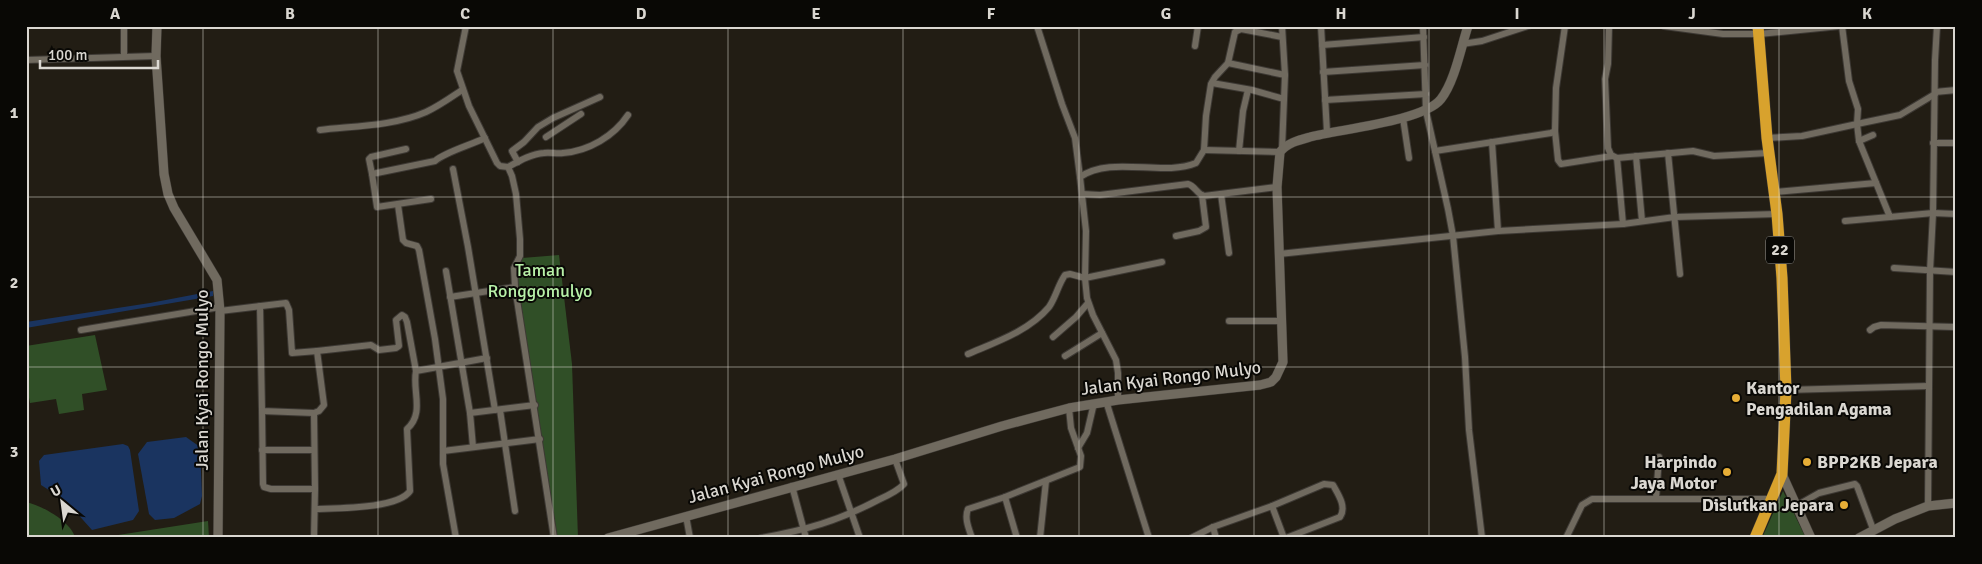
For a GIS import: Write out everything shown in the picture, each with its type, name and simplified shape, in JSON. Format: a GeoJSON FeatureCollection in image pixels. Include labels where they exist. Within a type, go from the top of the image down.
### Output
{"type":"FeatureCollection","features":[{"type":"Feature","properties":{"kind":"highway","name":"22"},"geometry":{"type":"LineString","coordinates":[[1754,538],[1782,474],[1786,390],[1784,319],[1777,214],[1768,153],[1758,30]]}},
{"type":"Feature","properties":{"kind":"street"},"geometry":{"type":"LineString","coordinates":[[124,26],[124,56]]}},
{"type":"Feature","properties":{"kind":"street","name":"Jalan Kyai Rongo Mulyo"},"geometry":{"type":"LineString","coordinates":[[157,26],[156,56],[164,174],[168,194],[174,208],[217,280],[220,308],[218,538]]}},
{"type":"Feature","properties":{"kind":"street"},"geometry":{"type":"LineString","coordinates":[[466,26],[457,71],[462,90],[500,166],[508,167],[529,156],[545,153],[563,153],[584,148],[613,133],[628,115]]}},
{"type":"Feature","properties":{"kind":"street"},"geometry":{"type":"LineString","coordinates":[[1037,26],[1075,138],[1086,231],[1085,278],[1088,303],[1117,366],[1118,400]]}},
{"type":"Feature","properties":{"kind":"street"},"geometry":{"type":"LineString","coordinates":[[1195,46],[1198,26]]}},
{"type":"Feature","properties":{"kind":"street"},"geometry":{"type":"LineString","coordinates":[[1281,151],[1285,76],[1282,26]]}},
{"type":"Feature","properties":{"kind":"street"},"geometry":{"type":"LineString","coordinates":[[1321,26],[1327,132]]}},
{"type":"Feature","properties":{"kind":"street"},"geometry":{"type":"LineString","coordinates":[[1423,26],[1426,111],[1452,236],[1465,357],[1468,430],[1482,538]]}},
{"type":"Feature","properties":{"kind":"street"},"geometry":{"type":"LineString","coordinates":[[1204,150],[1281,151],[1296,141],[1327,132],[1403,118],[1426,111],[1435,105],[1446,92],[1468,26]]}},
{"type":"Feature","properties":{"kind":"street"},"geometry":{"type":"LineString","coordinates":[[1462,44],[1482,41],[1528,26]]}},
{"type":"Feature","properties":{"kind":"street"},"geometry":{"type":"LineString","coordinates":[[1565,26],[1556,88],[1555,131],[1560,164],[1615,157],[1693,151],[1714,156],[1768,153]]}},
{"type":"Feature","properties":{"kind":"street"},"geometry":{"type":"LineString","coordinates":[[1609,26],[1606,79],[1608,148],[1615,157],[1623,224]]}},
{"type":"Feature","properties":{"kind":"street"},"geometry":{"type":"LineString","coordinates":[[1664,26],[1702,29],[1723,34],[1758,30],[1841,26],[1848,81],[1858,109],[1859,140],[1890,217]]}},
{"type":"Feature","properties":{"kind":"street"},"geometry":{"type":"LineString","coordinates":[[1928,506],[1930,271],[1937,26]]}},
{"type":"Feature","properties":{"kind":"street"},"geometry":{"type":"LineString","coordinates":[[1080,177],[1088,172],[1103,169],[1128,166],[1173,167],[1196,163],[1204,150],[1206,116],[1212,83],[1228,63],[1235,32],[1238,29],[1282,37]]}},
{"type":"Feature","properties":{"kind":"street"},"geometry":{"type":"LineString","coordinates":[[1322,45],[1424,37]]}},
{"type":"Feature","properties":{"kind":"street"},"geometry":{"type":"LineString","coordinates":[[26,60],[156,56]]}},
{"type":"Feature","properties":{"kind":"street"},"geometry":{"type":"LineString","coordinates":[[1228,63],[1285,76]]}},
{"type":"Feature","properties":{"kind":"street"},"geometry":{"type":"LineString","coordinates":[[1323,72],[1425,65]]}},
{"type":"Feature","properties":{"kind":"street"},"geometry":{"type":"LineString","coordinates":[[1212,83],[1284,99]]}},
{"type":"Feature","properties":{"kind":"street"},"geometry":{"type":"LineString","coordinates":[[320,130],[376,124],[411,117],[438,106],[462,90]]}},
{"type":"Feature","properties":{"kind":"street"},"geometry":{"type":"LineString","coordinates":[[1239,151],[1243,111],[1248,90]]}},
{"type":"Feature","properties":{"kind":"street"},"geometry":{"type":"LineString","coordinates":[[1767,138],[1802,136],[1900,115],[1935,93],[1956,90]]}},
{"type":"Feature","properties":{"kind":"street"},"geometry":{"type":"LineString","coordinates":[[1325,100],[1426,94]]}},
{"type":"Feature","properties":{"kind":"street"},"geometry":{"type":"LineString","coordinates":[[518,162],[512,151],[524,142],[538,127],[558,115],[600,97]]}},
{"type":"Feature","properties":{"kind":"street"},"geometry":{"type":"LineString","coordinates":[[546,137],[580,114]]}},
{"type":"Feature","properties":{"kind":"street"},"geometry":{"type":"LineString","coordinates":[[1403,118],[1409,158]]}},
{"type":"Feature","properties":{"kind":"street"},"geometry":{"type":"LineString","coordinates":[[1435,151],[1555,131]]}},
{"type":"Feature","properties":{"kind":"street"},"geometry":{"type":"LineString","coordinates":[[1859,140],[1873,135]]}},
{"type":"Feature","properties":{"kind":"street"},"geometry":{"type":"LineString","coordinates":[[372,174],[435,161],[440,156],[470,146],[486,138]]}},
{"type":"Feature","properties":{"kind":"street"},"geometry":{"type":"LineString","coordinates":[[1492,142],[1498,231]]}},
{"type":"Feature","properties":{"kind":"street"},"geometry":{"type":"LineString","coordinates":[[1933,143],[1956,143]]}},
{"type":"Feature","properties":{"kind":"street"},"geometry":{"type":"LineString","coordinates":[[406,149],[369,159],[377,207],[431,199]]}},
{"type":"Feature","properties":{"kind":"street","name":"Jalan Kyai Rongo Mulyo"},"geometry":{"type":"LineString","coordinates":[[608,538],[895,459],[1002,426],[1069,408],[1106,401],[1246,388],[1271,382],[1280,372],[1283,362],[1277,187],[1281,151]]}},
{"type":"Feature","properties":{"kind":"street"},"geometry":{"type":"LineString","coordinates":[[1668,153],[1680,274]]}},
{"type":"Feature","properties":{"kind":"street"},"geometry":{"type":"LineString","coordinates":[[1636,156],[1642,221]]}},
{"type":"Feature","properties":{"kind":"street"},"geometry":{"type":"LineString","coordinates":[[508,167],[516,194],[520,239],[520,256],[514,268],[516,286],[554,538]]}},
{"type":"Feature","properties":{"kind":"street"},"geometry":{"type":"LineString","coordinates":[[454,169],[487,358],[505,442],[515,511]]}},
{"type":"Feature","properties":{"kind":"street"},"geometry":{"type":"LineString","coordinates":[[1774,192],[1876,184]]}},
{"type":"Feature","properties":{"kind":"street"},"geometry":{"type":"LineString","coordinates":[[1082,194],[1100,195],[1192,185],[1202,195],[1206,227],[1200,231],[1176,236]]}},
{"type":"Feature","properties":{"kind":"street"},"geometry":{"type":"LineString","coordinates":[[1202,195],[1277,187]]}},
{"type":"Feature","properties":{"kind":"street"},"geometry":{"type":"LineString","coordinates":[[1221,194],[1229,253]]}},
{"type":"Feature","properties":{"kind":"street"},"geometry":{"type":"LineString","coordinates":[[398,204],[403,240],[406,243],[416,245],[419,250],[443,399],[443,464],[456,538]]}},
{"type":"Feature","properties":{"kind":"street"},"geometry":{"type":"LineString","coordinates":[[1845,221],[1933,213],[1956,214]]}},
{"type":"Feature","properties":{"kind":"street"},"geometry":{"type":"LineString","coordinates":[[1279,254],[1498,231],[1623,224],[1675,217],[1777,214]]}},
{"type":"Feature","properties":{"kind":"street"},"geometry":{"type":"LineString","coordinates":[[968,354],[1014,334],[1030,323],[1049,306],[1065,275],[1070,274],[1085,278],[1162,262]]}},
{"type":"Feature","properties":{"kind":"street"},"geometry":{"type":"LineString","coordinates":[[1894,268],[1956,272]]}},
{"type":"Feature","properties":{"kind":"street"},"geometry":{"type":"LineString","coordinates":[[446,271],[470,413],[473,447]]}},
{"type":"Feature","properties":{"kind":"street"},"geometry":{"type":"LineString","coordinates":[[450,297],[516,286]]}},
{"type":"Feature","properties":{"kind":"street"},"geometry":{"type":"LineString","coordinates":[[81,330],[220,308],[286,303],[289,310],[292,353],[372,345],[379,350],[399,346],[396,320],[402,315],[405,317],[416,371],[414,378],[418,400],[414,420],[406,429],[410,491],[404,498],[399,500],[374,505],[315,509]]}},
{"type":"Feature","properties":{"kind":"street"},"geometry":{"type":"LineString","coordinates":[[1053,337],[1076,317],[1088,303]]}},
{"type":"Feature","properties":{"kind":"street"},"geometry":{"type":"LineString","coordinates":[[260,306],[263,484],[264,487],[271,489],[315,489]]}},
{"type":"Feature","properties":{"kind":"street"},"geometry":{"type":"LineString","coordinates":[[1229,321],[1282,321]]}},
{"type":"Feature","properties":{"kind":"street"},"geometry":{"type":"LineString","coordinates":[[1870,330],[1881,325],[1956,327]]}},
{"type":"Feature","properties":{"kind":"street"},"geometry":{"type":"LineString","coordinates":[[1064,356],[1102,333]]}},
{"type":"Feature","properties":{"kind":"street"},"geometry":{"type":"LineString","coordinates":[[262,411],[314,413],[319,411],[324,405],[316,351]]}},
{"type":"Feature","properties":{"kind":"street"},"geometry":{"type":"LineString","coordinates":[[416,371],[487,358]]}},
{"type":"Feature","properties":{"kind":"street"},"geometry":{"type":"LineString","coordinates":[[1786,390],[1929,386]]}},
{"type":"Feature","properties":{"kind":"street"},"geometry":{"type":"LineString","coordinates":[[1106,401],[1149,538]]}},
{"type":"Feature","properties":{"kind":"street"},"geometry":{"type":"LineString","coordinates":[[1078,448],[1087,433],[1094,403]]}},
{"type":"Feature","properties":{"kind":"street"},"geometry":{"type":"LineString","coordinates":[[470,413],[535,405]]}},
{"type":"Feature","properties":{"kind":"street"},"geometry":{"type":"LineString","coordinates":[[972,538],[966,514],[968,509],[1080,468],[1081,461],[1071,428],[1069,408]]}},
{"type":"Feature","properties":{"kind":"street"},"geometry":{"type":"LineString","coordinates":[[314,413],[314,538]]}},
{"type":"Feature","properties":{"kind":"street"},"geometry":{"type":"LineString","coordinates":[[443,451],[505,442],[540,440]]}},
{"type":"Feature","properties":{"kind":"street"},"geometry":{"type":"LineString","coordinates":[[262,450],[314,450]]}},
{"type":"Feature","properties":{"kind":"street"},"geometry":{"type":"LineString","coordinates":[[1656,498],[1659,457]]}},
{"type":"Feature","properties":{"kind":"street"},"geometry":{"type":"LineString","coordinates":[[761,538],[777,536],[851,515],[903,486],[904,481],[895,459]]}},
{"type":"Feature","properties":{"kind":"street"},"geometry":{"type":"LineString","coordinates":[[838,474],[860,538]]}},
{"type":"Feature","properties":{"kind":"street"},"geometry":{"type":"LineString","coordinates":[[1782,474],[1811,538]]}},
{"type":"Feature","properties":{"kind":"street"},"geometry":{"type":"LineString","coordinates":[[1040,538],[1046,481]]}},
{"type":"Feature","properties":{"kind":"street"},"geometry":{"type":"LineString","coordinates":[[1191,538],[1328,483],[1333,485],[1340,498],[1343,510],[1340,517],[1285,538],[1272,506]]}},
{"type":"Feature","properties":{"kind":"street"},"geometry":{"type":"LineString","coordinates":[[1796,506],[1819,494],[1854,484],[1857,486],[1874,529]]}},
{"type":"Feature","properties":{"kind":"street"},"geometry":{"type":"LineString","coordinates":[[792,486],[806,538]]}},
{"type":"Feature","properties":{"kind":"street"},"geometry":{"type":"LineString","coordinates":[[1005,497],[1018,538]]}},
{"type":"Feature","properties":{"kind":"street"},"geometry":{"type":"LineString","coordinates":[[1566,538],[1582,505],[1588,500],[1656,498],[1771,499]]}},
{"type":"Feature","properties":{"kind":"street"},"geometry":{"type":"LineString","coordinates":[[1859,538],[1874,529],[1928,506],[1956,503]]}},
{"type":"Feature","properties":{"kind":"street"},"geometry":{"type":"LineString","coordinates":[[686,516],[690,538]]}},
{"type":"Feature","properties":{"kind":"street"},"geometry":{"type":"LineString","coordinates":[[1213,528],[1216,538]]}},
{"type":"Feature","properties":{"kind":"green space","name":"Taman Ronggomulyo"},"geometry":{"type":"Polygon","coordinates":[[[559,255],[572,364],[578,538],[556,538],[516,270],[522,258],[559,255]]]}},
{"type":"Feature","properties":{"kind":"green space"},"geometry":{"type":"Polygon","coordinates":[[[95,335],[107,390],[82,394],[84,410],[59,414],[56,399],[30,403],[26,381],[26,346],[95,335]]]}},
{"type":"Feature","properties":{"kind":"green space"},"geometry":{"type":"Polygon","coordinates":[[[1783,491],[1806,538],[1762,538],[1783,491]]]}},
{"type":"Feature","properties":{"kind":"green space"},"geometry":{"type":"Polygon","coordinates":[[[26,502],[40,507],[62,520],[73,532],[75,538],[26,538],[26,502]]]}},
{"type":"Feature","properties":{"kind":"green space"},"geometry":{"type":"Polygon","coordinates":[[[208,521],[209,538],[99,538],[208,521]]]}},
{"type":"Feature","properties":{"kind":"water"},"geometry":{"type":"Polygon","coordinates":[[[213,291],[213,296],[26,328],[26,322],[150,303],[213,291]]]}},
{"type":"Feature","properties":{"kind":"water"},"geometry":{"type":"Polygon","coordinates":[[[186,437],[200,447],[202,496],[200,504],[174,518],[155,520],[149,514],[138,454],[147,442],[186,437]]]}},
{"type":"Feature","properties":{"kind":"water"},"geometry":{"type":"Polygon","coordinates":[[[123,444],[128,446],[130,450],[139,511],[133,520],[92,530],[66,501],[41,485],[39,461],[44,455],[123,444]]]}},
{"type":"Feature","properties":{"kind":"place","name":"Kantor Pengadilan Agama"},"geometry":{"type":"Point","coordinates":[1736,398]}},
{"type":"Feature","properties":{"kind":"place","name":"BPP2KB Jepara"},"geometry":{"type":"Point","coordinates":[1807,462]}},
{"type":"Feature","properties":{"kind":"place","name":"Harpindo Jaya Motor"},"geometry":{"type":"Point","coordinates":[1727,472]}},
{"type":"Feature","properties":{"kind":"place","name":"Dislutkan Jepara"},"geometry":{"type":"Point","coordinates":[1844,505]}}]}
